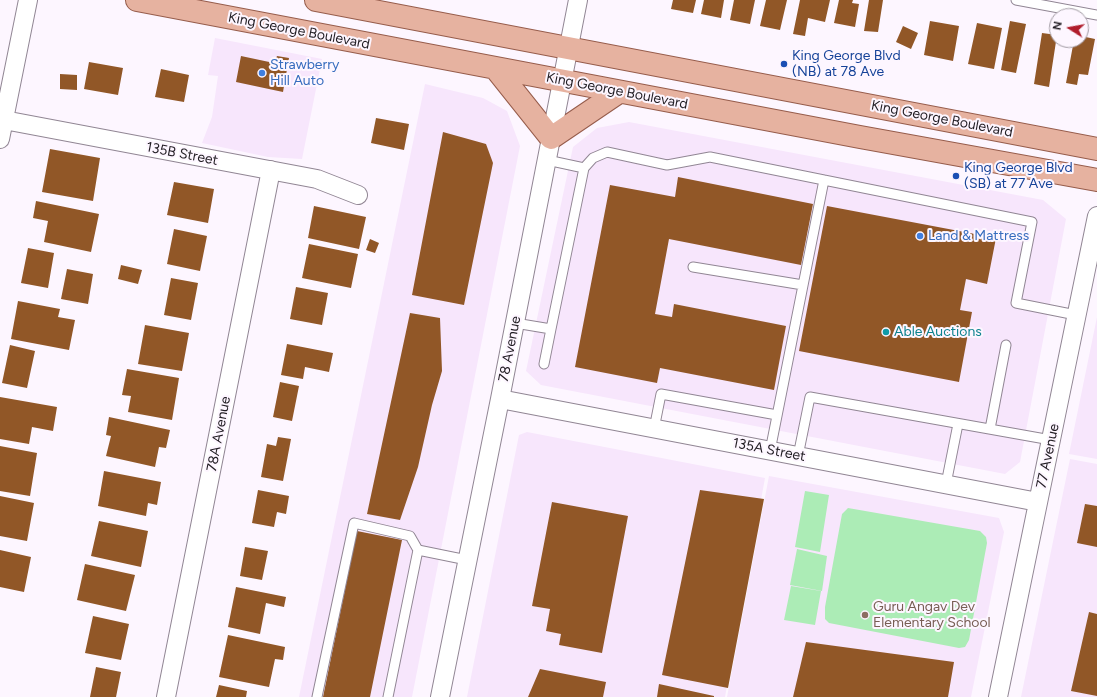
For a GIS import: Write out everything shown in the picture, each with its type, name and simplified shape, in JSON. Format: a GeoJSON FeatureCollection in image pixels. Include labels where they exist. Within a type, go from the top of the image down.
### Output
{"type":"FeatureCollection","features":[{"type":"Feature","properties":{"kind":"main road","name":"King George Boulevard"},"geometry":{"type":"LineString","coordinates":[[138,0],[496,69],[1097,180]]}},
{"type":"Feature","properties":{"kind":"main road","name":"King George Boulevard"},"geometry":{"type":"LineString","coordinates":[[316,0],[1097,149]]}},
{"type":"Feature","properties":{"kind":"main road"},"geometry":{"type":"LineString","coordinates":[[496,69],[551,138],[619,92]]}},
{"type":"Feature","properties":{"kind":"street"},"geometry":{"type":"LineString","coordinates":[[0,139],[28,0]]}},
{"type":"Feature","properties":{"kind":"street","name":"78 Avenue"},"geometry":{"type":"LineString","coordinates":[[440,697],[578,0]]}},
{"type":"Feature","properties":{"kind":"street","name":"135B Street"},"geometry":{"type":"LineString","coordinates":[[4,120],[317,179],[358,195]]}},
{"type":"Feature","properties":{"kind":"street","name":"78A Avenue"},"geometry":{"type":"LineString","coordinates":[[166,697],[272,170]]}},
{"type":"Feature","properties":{"kind":"street","name":"77 Avenue"},"geometry":{"type":"LineString","coordinates":[[998,697],[1097,216]]}},
{"type":"Feature","properties":{"kind":"street","name":"135A Street"},"geometry":{"type":"LineString","coordinates":[[500,399],[1038,502]]}},
{"type":"Feature","properties":{"kind":"lane"},"geometry":{"type":"LineString","coordinates":[[1016,0],[1097,16]]}},
{"type":"Feature","properties":{"kind":"lane"},"geometry":{"type":"LineString","coordinates":[[544,364],[584,168],[593,158],[607,152],[667,164],[710,157],[1032,222],[1016,303],[1076,315]]}},
{"type":"Feature","properties":{"kind":"lane"},"geometry":{"type":"LineString","coordinates":[[547,160],[584,168]]}},
{"type":"Feature","properties":{"kind":"lane"},"geometry":{"type":"LineString","coordinates":[[770,451],[824,180]]}},
{"type":"Feature","properties":{"kind":"lane"},"geometry":{"type":"LineString","coordinates":[[693,267],[803,285]]}},
{"type":"Feature","properties":{"kind":"lane"},"geometry":{"type":"LineString","coordinates":[[515,323],[551,329]]}},
{"type":"Feature","properties":{"kind":"lane"},"geometry":{"type":"LineString","coordinates":[[990,429],[1006,345]]}},
{"type":"Feature","properties":{"kind":"lane"},"geometry":{"type":"LineString","coordinates":[[654,429],[661,394],[778,414]]}},
{"type":"Feature","properties":{"kind":"lane"},"geometry":{"type":"LineString","coordinates":[[798,456],[810,396],[1051,440]]}},
{"type":"Feature","properties":{"kind":"lane"},"geometry":{"type":"LineString","coordinates":[[946,484],[958,424]]}},
{"type":"Feature","properties":{"kind":"lane"},"geometry":{"type":"LineString","coordinates":[[317,697],[354,523],[410,536],[418,550],[388,697]]}},
{"type":"Feature","properties":{"kind":"lane"},"geometry":{"type":"LineString","coordinates":[[418,550],[467,560]]}},
{"type":"Feature","properties":{"kind":"shaded area"},"geometry":{"type":"Polygon","coordinates":[[[215,38],[322,59],[302,159],[268,157],[202,143],[212,117],[218,76],[208,75],[215,38]]]}},
{"type":"Feature","properties":{"kind":"shaded area"},"geometry":{"type":"Polygon","coordinates":[[[425,84],[483,98],[507,111],[520,146],[412,697],[299,697],[425,84]]]}},
{"type":"Feature","properties":{"kind":"shaded area"},"geometry":{"type":"Polygon","coordinates":[[[629,122],[1043,200],[1066,219],[1020,462],[1005,474],[541,385],[526,371],[573,147],[597,128],[629,122]]]}},
{"type":"Feature","properties":{"kind":"shaded area"},"geometry":{"type":"Polygon","coordinates":[[[1097,317],[1097,459],[1069,454],[1097,317]]]}},
{"type":"Feature","properties":{"kind":"shaded area"},"geometry":{"type":"Polygon","coordinates":[[[527,432],[765,478],[725,697],[467,697],[519,435],[527,432]]]}},
{"type":"Feature","properties":{"kind":"shaded area"},"geometry":{"type":"Polygon","coordinates":[[[1070,459],[1097,464],[1097,697],[1021,697],[1070,459]]]}},
{"type":"Feature","properties":{"kind":"shaded area","name":"Guru Angav Dev Elementary School"},"geometry":{"type":"Polygon","coordinates":[[[769,476],[999,518],[1004,532],[971,697],[727,697],[769,476]]]}},
{"type":"Feature","properties":{"kind":"green space"},"geometry":{"type":"Polygon","coordinates":[[[805,491],[829,495],[820,552],[795,547],[805,491]]]}},
{"type":"Feature","properties":{"kind":"green space"},"geometry":{"type":"Polygon","coordinates":[[[848,508],[980,531],[986,537],[987,543],[969,640],[965,647],[959,648],[829,623],[825,619],[825,607],[842,514],[848,508]]]}},
{"type":"Feature","properties":{"kind":"green space"},"geometry":{"type":"Polygon","coordinates":[[[797,549],[827,556],[822,591],[790,585],[797,549]]]}},
{"type":"Feature","properties":{"kind":"green space"},"geometry":{"type":"Polygon","coordinates":[[[791,586],[821,591],[815,625],[784,620],[791,586]]]}},
{"type":"Feature","properties":{"kind":"building"},"geometry":{"type":"Polygon","coordinates":[[[673,0],[696,0],[693,13],[671,9],[673,0]]]}},
{"type":"Feature","properties":{"kind":"building"},"geometry":{"type":"Polygon","coordinates":[[[704,0],[724,0],[721,18],[701,14],[704,0]]]}},
{"type":"Feature","properties":{"kind":"building"},"geometry":{"type":"Polygon","coordinates":[[[734,0],[755,0],[750,24],[730,20],[734,0]]]}},
{"type":"Feature","properties":{"kind":"building"},"geometry":{"type":"Polygon","coordinates":[[[766,0],[787,0],[780,30],[760,26],[766,0]]]}},
{"type":"Feature","properties":{"kind":"building"},"geometry":{"type":"Polygon","coordinates":[[[800,0],[830,0],[825,22],[808,18],[805,36],[793,34],[800,0]]]}},
{"type":"Feature","properties":{"kind":"building"},"geometry":{"type":"Polygon","coordinates":[[[839,0],[853,0],[852,3],[859,4],[855,27],[834,23],[839,0]]]}},
{"type":"Feature","properties":{"kind":"building"},"geometry":{"type":"Polygon","coordinates":[[[869,0],[883,0],[878,32],[864,31],[869,0]]]}},
{"type":"Feature","properties":{"kind":"building"},"geometry":{"type":"Polygon","coordinates":[[[930,21],[959,26],[953,61],[924,55],[930,21]]]}},
{"type":"Feature","properties":{"kind":"building"},"geometry":{"type":"Polygon","coordinates":[[[1010,21],[1026,24],[1016,73],[1001,70],[1010,21]]]}},
{"type":"Feature","properties":{"kind":"building"},"geometry":{"type":"Polygon","coordinates":[[[977,23],[1002,28],[994,69],[968,64],[977,23]]]}},
{"type":"Feature","properties":{"kind":"building"},"geometry":{"type":"Polygon","coordinates":[[[903,26],[918,33],[911,49],[896,42],[903,26]]]}},
{"type":"Feature","properties":{"kind":"building"},"geometry":{"type":"Polygon","coordinates":[[[1042,33],[1049,34],[1049,48],[1055,48],[1049,87],[1034,84],[1042,33]]]}},
{"type":"Feature","properties":{"kind":"building"},"geometry":{"type":"Polygon","coordinates":[[[1089,38],[1095,39],[1088,75],[1079,74],[1077,85],[1066,83],[1073,48],[1089,48],[1089,38]]]}},
{"type":"Feature","properties":{"kind":"building","name":"Strawberry Hill Auto"},"geometry":{"type":"Polygon","coordinates":[[[241,56],[274,63],[277,56],[289,58],[283,92],[236,82],[241,56]]]}},
{"type":"Feature","properties":{"kind":"building"},"geometry":{"type":"Polygon","coordinates":[[[89,62],[123,68],[118,95],[84,89],[89,62]]]}},
{"type":"Feature","properties":{"kind":"building"},"geometry":{"type":"Polygon","coordinates":[[[161,69],[189,75],[184,102],[155,97],[161,69]]]}},
{"type":"Feature","properties":{"kind":"building"},"geometry":{"type":"Polygon","coordinates":[[[60,74],[77,75],[77,90],[60,89],[60,74]]]}},
{"type":"Feature","properties":{"kind":"building"},"geometry":{"type":"Polygon","coordinates":[[[376,118],[409,124],[404,150],[371,143],[376,118]]]}},
{"type":"Feature","properties":{"kind":"building"},"geometry":{"type":"Polygon","coordinates":[[[443,132],[486,144],[493,163],[464,305],[412,295],[443,132]]]}},
{"type":"Feature","properties":{"kind":"building"},"geometry":{"type":"Polygon","coordinates":[[[50,149],[100,158],[93,201],[42,192],[50,149]]]}},
{"type":"Feature","properties":{"kind":"building"},"geometry":{"type":"Polygon","coordinates":[[[678,177],[813,204],[801,265],[669,239],[655,314],[672,317],[674,304],[786,326],[774,390],[660,368],[657,383],[575,367],[610,185],[675,197],[678,177]]]}},
{"type":"Feature","properties":{"kind":"building"},"geometry":{"type":"Polygon","coordinates":[[[174,182],[214,189],[208,223],[167,215],[174,182]]]}},
{"type":"Feature","properties":{"kind":"building"},"geometry":{"type":"Polygon","coordinates":[[[36,201],[99,214],[91,252],[44,242],[48,221],[33,218],[36,201]]]}},
{"type":"Feature","properties":{"kind":"building"},"geometry":{"type":"Polygon","coordinates":[[[314,206],[366,217],[359,249],[308,238],[314,206]]]}},
{"type":"Feature","properties":{"kind":"building"},"geometry":{"type":"Polygon","coordinates":[[[827,206],[996,238],[987,284],[966,279],[960,310],[972,312],[959,382],[799,351],[827,206]]]}},
{"type":"Feature","properties":{"kind":"building"},"geometry":{"type":"Polygon","coordinates":[[[174,229],[207,236],[200,271],[167,264],[174,229]]]}},
{"type":"Feature","properties":{"kind":"building"},"geometry":{"type":"Polygon","coordinates":[[[370,239],[379,243],[375,253],[366,250],[370,239]]]}},
{"type":"Feature","properties":{"kind":"building"},"geometry":{"type":"Polygon","coordinates":[[[309,244],[358,254],[351,288],[302,278],[309,244]]]}},
{"type":"Feature","properties":{"kind":"building"},"geometry":{"type":"Polygon","coordinates":[[[28,248],[54,253],[48,288],[21,283],[28,248]]]}},
{"type":"Feature","properties":{"kind":"building"},"geometry":{"type":"Polygon","coordinates":[[[121,265],[142,270],[138,284],[118,279],[121,265]]]}},
{"type":"Feature","properties":{"kind":"building"},"geometry":{"type":"Polygon","coordinates":[[[67,269],[93,274],[88,304],[61,299],[67,269]]]}},
{"type":"Feature","properties":{"kind":"building"},"geometry":{"type":"Polygon","coordinates":[[[171,278],[198,283],[191,320],[164,315],[171,278]]]}},
{"type":"Feature","properties":{"kind":"building"},"geometry":{"type":"Polygon","coordinates":[[[296,287],[328,293],[322,325],[290,319],[296,287]]]}},
{"type":"Feature","properties":{"kind":"building"},"geometry":{"type":"Polygon","coordinates":[[[18,301],[60,309],[58,317],[75,320],[69,350],[11,339],[18,301]]]}},
{"type":"Feature","properties":{"kind":"building"},"geometry":{"type":"Polygon","coordinates":[[[410,313],[440,318],[442,371],[432,405],[418,467],[400,520],[367,514],[410,313]]]}},
{"type":"Feature","properties":{"kind":"building"},"geometry":{"type":"Polygon","coordinates":[[[145,325],[189,333],[182,371],[138,364],[145,325]]]}},
{"type":"Feature","properties":{"kind":"building"},"geometry":{"type":"Polygon","coordinates":[[[287,344],[333,353],[329,372],[305,367],[303,379],[281,375],[287,344]]]}},
{"type":"Feature","properties":{"kind":"building"},"geometry":{"type":"Polygon","coordinates":[[[10,345],[35,351],[27,388],[2,383],[10,345]]]}},
{"type":"Feature","properties":{"kind":"building"},"geometry":{"type":"Polygon","coordinates":[[[127,369],[179,378],[172,420],[128,412],[131,396],[122,395],[127,369]]]}},
{"type":"Feature","properties":{"kind":"building"},"geometry":{"type":"Polygon","coordinates":[[[280,382],[299,386],[292,421],[273,417],[280,382]]]}},
{"type":"Feature","properties":{"kind":"building"},"geometry":{"type":"Polygon","coordinates":[[[0,397],[57,407],[53,431],[32,427],[29,444],[0,439],[0,397]]]}},
{"type":"Feature","properties":{"kind":"building"},"geometry":{"type":"Polygon","coordinates":[[[109,417],[170,430],[166,448],[159,447],[155,467],[106,456],[111,436],[106,435],[109,417]]]}},
{"type":"Feature","properties":{"kind":"building"},"geometry":{"type":"Polygon","coordinates":[[[278,437],[291,439],[283,481],[261,477],[267,444],[276,446],[278,437]]]}},
{"type":"Feature","properties":{"kind":"building"},"geometry":{"type":"Polygon","coordinates":[[[0,446],[37,453],[30,496],[0,491],[0,446]]]}},
{"type":"Feature","properties":{"kind":"building"},"geometry":{"type":"Polygon","coordinates":[[[104,471],[161,482],[157,505],[148,503],[146,516],[98,506],[104,471]]]}},
{"type":"Feature","properties":{"kind":"building"},"geometry":{"type":"Polygon","coordinates":[[[258,490],[289,496],[286,514],[277,512],[274,527],[252,523],[258,490]]]}},
{"type":"Feature","properties":{"kind":"building"},"geometry":{"type":"Polygon","coordinates":[[[700,490],[764,499],[728,688],[662,675],[700,490]]]}},
{"type":"Feature","properties":{"kind":"building"},"geometry":{"type":"Polygon","coordinates":[[[0,496],[34,503],[27,541],[0,536],[0,496]]]}},
{"type":"Feature","properties":{"kind":"building"},"geometry":{"type":"Polygon","coordinates":[[[552,502],[628,516],[602,653],[559,645],[561,634],[546,631],[550,609],[532,606],[552,502]]]}},
{"type":"Feature","properties":{"kind":"building"},"geometry":{"type":"Polygon","coordinates":[[[1085,504],[1097,506],[1097,547],[1077,543],[1085,504]]]}},
{"type":"Feature","properties":{"kind":"building"},"geometry":{"type":"Polygon","coordinates":[[[99,521],[148,531],[141,567],[91,556],[99,521]]]}},
{"type":"Feature","properties":{"kind":"building"},"geometry":{"type":"Polygon","coordinates":[[[357,531],[402,540],[370,697],[323,697],[357,531]]]}},
{"type":"Feature","properties":{"kind":"building"},"geometry":{"type":"Polygon","coordinates":[[[245,547],[268,551],[262,580],[240,576],[245,547]]]}},
{"type":"Feature","properties":{"kind":"building"},"geometry":{"type":"Polygon","coordinates":[[[0,550],[31,557],[24,592],[0,587],[0,550]]]}},
{"type":"Feature","properties":{"kind":"building"},"geometry":{"type":"Polygon","coordinates":[[[85,564],[135,575],[126,611],[77,600],[85,564]]]}},
{"type":"Feature","properties":{"kind":"building"},"geometry":{"type":"Polygon","coordinates":[[[236,587],[286,597],[284,607],[266,603],[260,634],[228,627],[236,587]]]}},
{"type":"Feature","properties":{"kind":"building"},"geometry":{"type":"Polygon","coordinates":[[[1089,612],[1097,614],[1097,696],[1071,691],[1089,612]]]}},
{"type":"Feature","properties":{"kind":"building"},"geometry":{"type":"Polygon","coordinates":[[[93,616],[129,624],[121,660],[85,653],[93,616]]]}},
{"type":"Feature","properties":{"kind":"building"},"geometry":{"type":"Polygon","coordinates":[[[228,635],[285,647],[283,660],[275,659],[269,687],[219,677],[228,635]]]}},
{"type":"Feature","properties":{"kind":"building"},"geometry":{"type":"Polygon","coordinates":[[[806,642],[954,662],[948,697],[793,697],[806,642]]]}},
{"type":"Feature","properties":{"kind":"building"},"geometry":{"type":"Polygon","coordinates":[[[96,667],[121,672],[116,697],[90,697],[96,667]]]}},
{"type":"Feature","properties":{"kind":"building"},"geometry":{"type":"Polygon","coordinates":[[[540,669],[606,682],[603,697],[528,697],[540,669]]]}},
{"type":"Feature","properties":{"kind":"building"},"geometry":{"type":"Polygon","coordinates":[[[659,684],[714,696],[714,697],[657,697],[659,684]]]}},
{"type":"Feature","properties":{"kind":"building"},"geometry":{"type":"Polygon","coordinates":[[[219,685],[247,691],[246,697],[216,697],[219,685]]]}},
{"type":"Feature","properties":{"kind":"place","name":"King George Blvd (NB) at 78 Ave"},"geometry":{"type":"Point","coordinates":[784,64]}},
{"type":"Feature","properties":{"kind":"place","name":"Strawberry Hill Auto"},"geometry":{"type":"Point","coordinates":[262,73]}},
{"type":"Feature","properties":{"kind":"place","name":"King George Blvd (SB) at 77 Ave"},"geometry":{"type":"Point","coordinates":[956,176]}},
{"type":"Feature","properties":{"kind":"place","name":"Land & Mattress"},"geometry":{"type":"Point","coordinates":[920,236]}},
{"type":"Feature","properties":{"kind":"place","name":"Able Auctions"},"geometry":{"type":"Point","coordinates":[886,332]}},
{"type":"Feature","properties":{"kind":"place","name":"Guru Angav Dev Elementary School"},"geometry":{"type":"Point","coordinates":[865,615]}}]}
